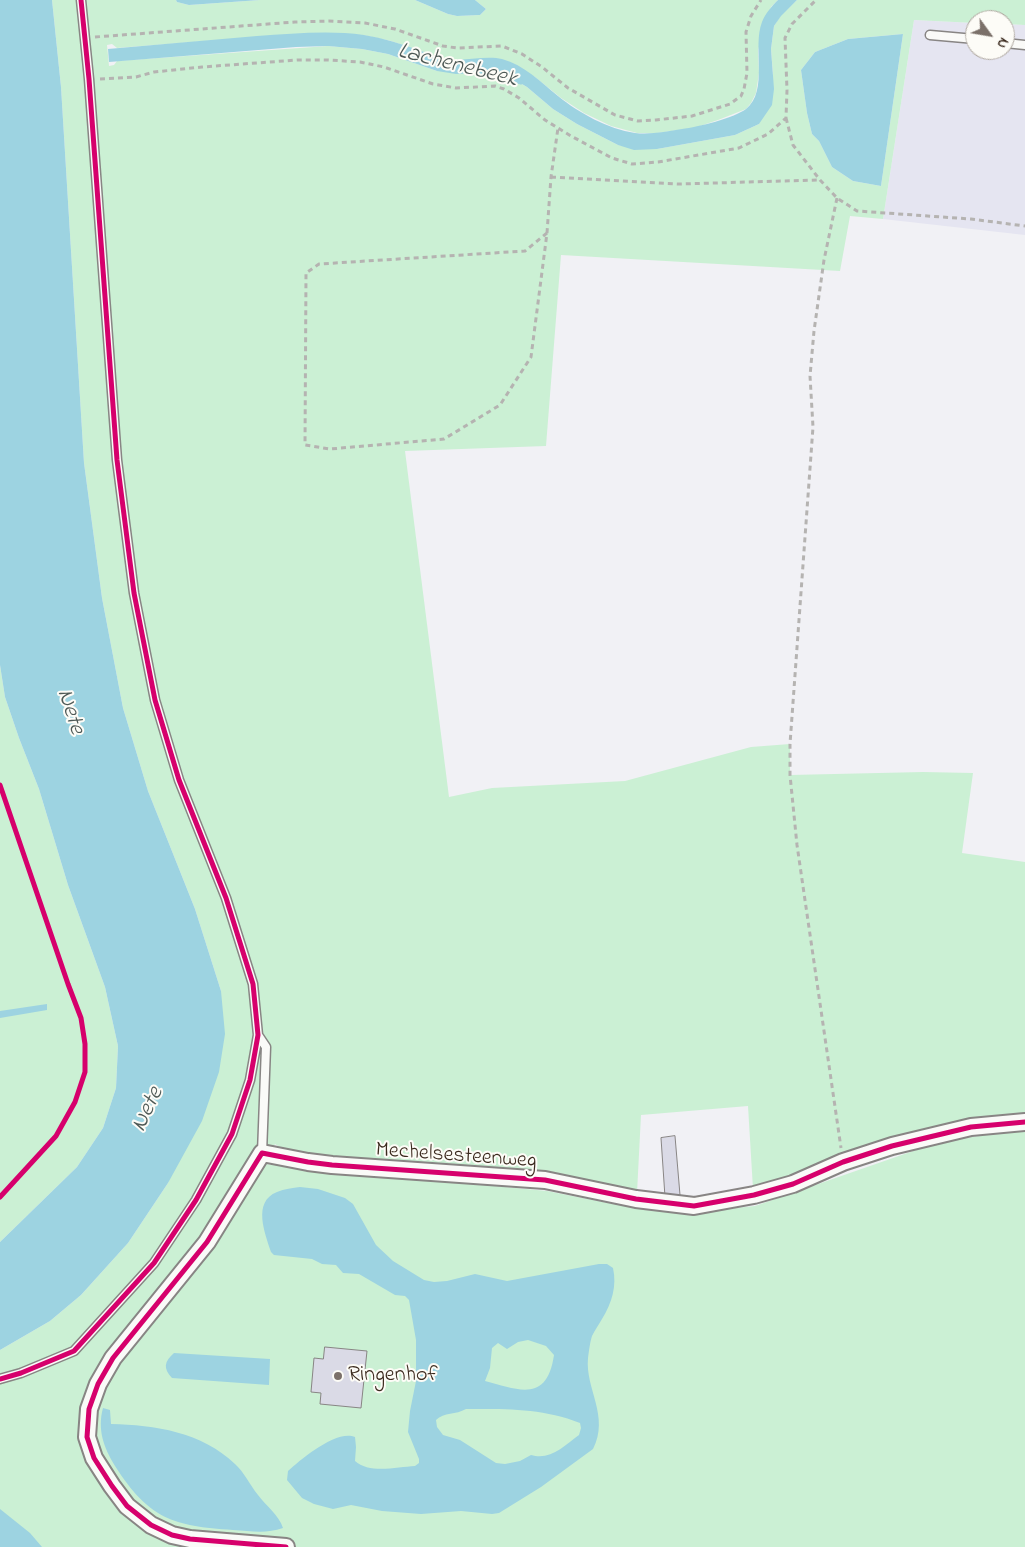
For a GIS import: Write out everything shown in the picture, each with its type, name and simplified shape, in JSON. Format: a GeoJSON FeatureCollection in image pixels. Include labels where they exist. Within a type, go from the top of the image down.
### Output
{"type":"FeatureCollection","features":[{"type":"Feature","properties":{"kind":"street","name":"Mechelsesteenweg"},"geometry":{"type":"LineString","coordinates":[[262,1153],[324,1164],[545,1180],[636,1199],[694,1206],[770,1191],[793,1184],[843,1162],[892,1146],[971,1128],[1025,1122]]}},
{"type":"Feature","properties":{"kind":"street"},"geometry":{"type":"LineString","coordinates":[[262,1153],[207,1242],[113,1358],[98,1384],[89,1409],[87,1437],[94,1458],[112,1486],[127,1506],[151,1525],[172,1535],[190,1540],[286,1547]]}},
{"type":"Feature","properties":{"kind":"lane"},"geometry":{"type":"LineString","coordinates":[[0,1379],[21,1373],[74,1351],[154,1263],[196,1200],[232,1134],[250,1080],[258,1035],[253,984],[226,898],[179,780],[155,700],[134,593],[117,460],[89,79],[81,0]]}},
{"type":"Feature","properties":{"kind":"lane"},"geometry":{"type":"LineString","coordinates":[[930,35],[965,38]]}},
{"type":"Feature","properties":{"kind":"lane"},"geometry":{"type":"LineString","coordinates":[[258,1035],[266,1047],[262,1153]]}},
{"type":"Feature","properties":{"kind":"path"},"geometry":{"type":"LineString","coordinates":[[85,38],[295,22],[365,23],[395,29],[443,46],[457,48],[502,46],[522,54],[568,88],[615,115],[638,121],[656,120],[692,116],[730,104],[741,96],[747,73],[746,32],[751,16],[761,0]]}},
{"type":"Feature","properties":{"kind":"path"},"geometry":{"type":"LineString","coordinates":[[816,0],[792,24],[785,38],[786,118],[793,145],[820,180],[837,198],[857,211],[971,219],[1025,226]]}},
{"type":"Feature","properties":{"kind":"path"},"geometry":{"type":"LineString","coordinates":[[89,79],[136,77],[154,72],[297,60],[360,62],[384,67],[433,84],[456,88],[495,86],[504,89],[558,128],[612,158],[632,164],[658,162],[739,148],[768,134],[786,118]]}},
{"type":"Feature","properties":{"kind":"path"},"geometry":{"type":"LineString","coordinates":[[547,233],[525,252],[319,264],[306,274],[305,445],[330,449],[444,439],[500,405],[531,357],[547,233],[551,177],[558,128]]}},
{"type":"Feature","properties":{"kind":"path"},"geometry":{"type":"LineString","coordinates":[[551,177],[678,184],[820,180]]}},
{"type":"Feature","properties":{"kind":"path"},"geometry":{"type":"LineString","coordinates":[[837,198],[824,260],[810,376],[813,427],[790,744],[790,775],[797,845],[843,1162]]}},
{"type":"Feature","properties":{"kind":"shaded area"},"geometry":{"type":"Polygon","coordinates":[[[914,20],[965,23],[965,60],[1015,60],[1015,24],[1025,25],[1025,235],[883,219],[914,20]]]}},
{"type":"Feature","properties":{"kind":"green space"},"geometry":{"type":"Polygon","coordinates":[[[52,0],[176,0],[177,2],[189,5],[260,0],[415,0],[457,16],[480,15],[486,9],[475,0],[778,0],[771,7],[758,50],[759,73],[756,93],[746,109],[694,128],[657,133],[637,133],[611,126],[584,113],[561,98],[535,77],[500,59],[457,61],[440,58],[391,41],[363,35],[296,34],[117,48],[112,44],[107,45],[109,66],[114,65],[117,61],[328,46],[362,49],[388,54],[437,71],[498,72],[527,87],[553,109],[577,124],[618,145],[657,149],[735,135],[759,124],[773,74],[771,49],[774,26],[781,15],[797,0],[1025,0],[1025,25],[1015,24],[1015,10],[965,10],[965,23],[914,20],[883,219],[850,216],[840,271],[561,255],[546,446],[405,451],[449,797],[492,788],[625,781],[751,747],[790,744],[790,775],[923,772],[973,773],[962,853],[1025,862],[1025,1116],[753,1189],[748,1106],[641,1115],[637,1193],[333,1159],[287,1152],[275,1144],[265,1164],[547,1191],[608,1203],[685,1213],[755,1206],[939,1142],[1025,1129],[1025,1547],[0,1547],[0,1350],[50,1321],[81,1295],[128,1243],[168,1183],[221,991],[195,909],[148,791],[123,708],[102,598],[84,463],[61,87],[52,0]],[[903,34],[848,39],[815,52],[801,70],[812,134],[819,141],[832,167],[853,181],[881,186],[903,34]]]}},
{"type":"Feature","properties":{"kind":"green space"},"geometry":{"type":"Polygon","coordinates":[[[0,665],[5,697],[39,789],[68,885],[105,987],[118,1046],[116,1088],[103,1128],[77,1167],[0,1242],[0,665]]]}},
{"type":"Feature","properties":{"kind":"water","name":"Nete"},"geometry":{"type":"Polygon","coordinates":[[[0,0],[52,0],[61,87],[84,463],[102,598],[123,708],[148,791],[195,909],[221,991],[225,1034],[219,1072],[202,1121],[168,1183],[128,1243],[81,1295],[50,1321],[0,1350],[0,1242],[77,1167],[103,1128],[116,1088],[118,1046],[105,987],[68,885],[39,789],[5,697],[0,665],[0,0]]]}},
{"type":"Feature","properties":{"kind":"water"},"geometry":{"type":"Polygon","coordinates":[[[176,0],[260,0],[189,5],[177,2],[176,0]]]}},
{"type":"Feature","properties":{"kind":"water"},"geometry":{"type":"Polygon","coordinates":[[[415,0],[475,0],[486,9],[480,15],[457,16],[415,0]]]}},
{"type":"Feature","properties":{"kind":"water"},"geometry":{"type":"Polygon","coordinates":[[[778,0],[797,0],[774,26],[771,49],[774,89],[772,105],[759,124],[735,135],[657,149],[634,150],[618,145],[577,124],[553,109],[527,87],[498,72],[456,74],[437,71],[388,54],[362,49],[328,46],[296,47],[109,62],[108,49],[297,33],[364,35],[400,44],[443,59],[502,59],[518,65],[566,102],[594,119],[625,131],[653,133],[706,124],[733,116],[746,109],[753,101],[759,80],[759,32],[765,16],[778,0]]]}},
{"type":"Feature","properties":{"kind":"water"},"geometry":{"type":"Polygon","coordinates":[[[903,34],[881,186],[853,181],[832,167],[819,141],[812,134],[801,70],[815,52],[848,39],[903,34]]]}},
{"type":"Feature","properties":{"kind":"water"},"geometry":{"type":"Polygon","coordinates":[[[47,1004],[47,1010],[0,1018],[0,1011],[47,1004]]]}},
{"type":"Feature","properties":{"kind":"water"},"geometry":{"type":"Polygon","coordinates":[[[300,1187],[318,1189],[345,1198],[353,1204],[376,1245],[393,1261],[424,1280],[434,1282],[447,1281],[475,1274],[507,1281],[599,1264],[607,1264],[613,1268],[613,1294],[606,1313],[592,1336],[588,1358],[588,1369],[599,1425],[598,1437],[593,1449],[541,1487],[499,1513],[461,1511],[421,1514],[382,1511],[351,1505],[333,1509],[314,1504],[302,1498],[287,1480],[288,1471],[320,1446],[339,1437],[355,1437],[355,1461],[375,1469],[415,1466],[419,1463],[419,1459],[408,1432],[416,1381],[416,1340],[409,1300],[405,1296],[395,1295],[359,1274],[343,1273],[336,1265],[322,1264],[312,1259],[274,1255],[271,1252],[262,1219],[265,1203],[269,1197],[277,1192],[300,1187]],[[528,1340],[518,1342],[507,1349],[498,1343],[492,1348],[490,1368],[485,1381],[520,1389],[530,1389],[538,1387],[545,1381],[554,1355],[546,1346],[528,1340]],[[466,1409],[439,1417],[436,1420],[437,1427],[443,1435],[460,1440],[496,1463],[505,1464],[520,1461],[531,1455],[544,1456],[551,1454],[579,1435],[581,1428],[580,1423],[552,1414],[510,1409],[466,1409]]]}},
{"type":"Feature","properties":{"kind":"water"},"geometry":{"type":"Polygon","coordinates":[[[174,1353],[270,1359],[269,1385],[172,1378],[167,1371],[166,1365],[168,1359],[174,1353]]]}},
{"type":"Feature","properties":{"kind":"water"},"geometry":{"type":"Polygon","coordinates":[[[103,1408],[110,1410],[111,1424],[144,1426],[177,1432],[208,1444],[222,1453],[241,1471],[258,1495],[279,1519],[283,1528],[258,1532],[194,1526],[178,1522],[151,1508],[127,1484],[108,1452],[101,1431],[103,1408]]]}},
{"type":"Feature","properties":{"kind":"water"},"geometry":{"type":"Polygon","coordinates":[[[0,1509],[30,1533],[42,1547],[0,1547],[0,1509]]]}},
{"type":"Feature","properties":{"kind":"building"},"geometry":{"type":"Polygon","coordinates":[[[675,1136],[680,1195],[665,1197],[661,1138],[675,1136]]]}},
{"type":"Feature","properties":{"kind":"building","name":"Ringenhof"},"geometry":{"type":"Polygon","coordinates":[[[325,1347],[367,1351],[361,1408],[320,1404],[321,1393],[311,1392],[314,1358],[323,1359],[325,1347]]]}},
{"type":"Feature","properties":{"kind":"waterway","name":"Lachenebeek"},"geometry":{"type":"LineString","coordinates":[[479,72],[492,73],[521,82]]}},
{"type":"Feature","properties":{"kind":"cycle path"},"geometry":{"type":"LineString","coordinates":[[0,1379],[21,1373],[74,1351],[154,1263],[196,1200],[232,1134],[250,1080],[258,1035],[253,984],[226,898],[179,780],[155,700],[134,593],[117,460],[89,79],[81,0]]}},
{"type":"Feature","properties":{"kind":"cycle path"},"geometry":{"type":"LineString","coordinates":[[0,785],[81,1018],[85,1044],[85,1072],[75,1102],[56,1136],[0,1197]]}},
{"type":"Feature","properties":{"kind":"cycle path"},"geometry":{"type":"LineString","coordinates":[[286,1547],[190,1539],[172,1535],[151,1525],[127,1506],[112,1486],[94,1458],[87,1437],[89,1409],[98,1384],[113,1358],[207,1242],[262,1153],[332,1165],[545,1180],[636,1199],[694,1206],[754,1195],[793,1184],[843,1162],[892,1146],[971,1127],[1025,1122]]}},
{"type":"Feature","properties":{"kind":"place","name":"Ringenhof"},"geometry":{"type":"Point","coordinates":[338,1376]}}]}
